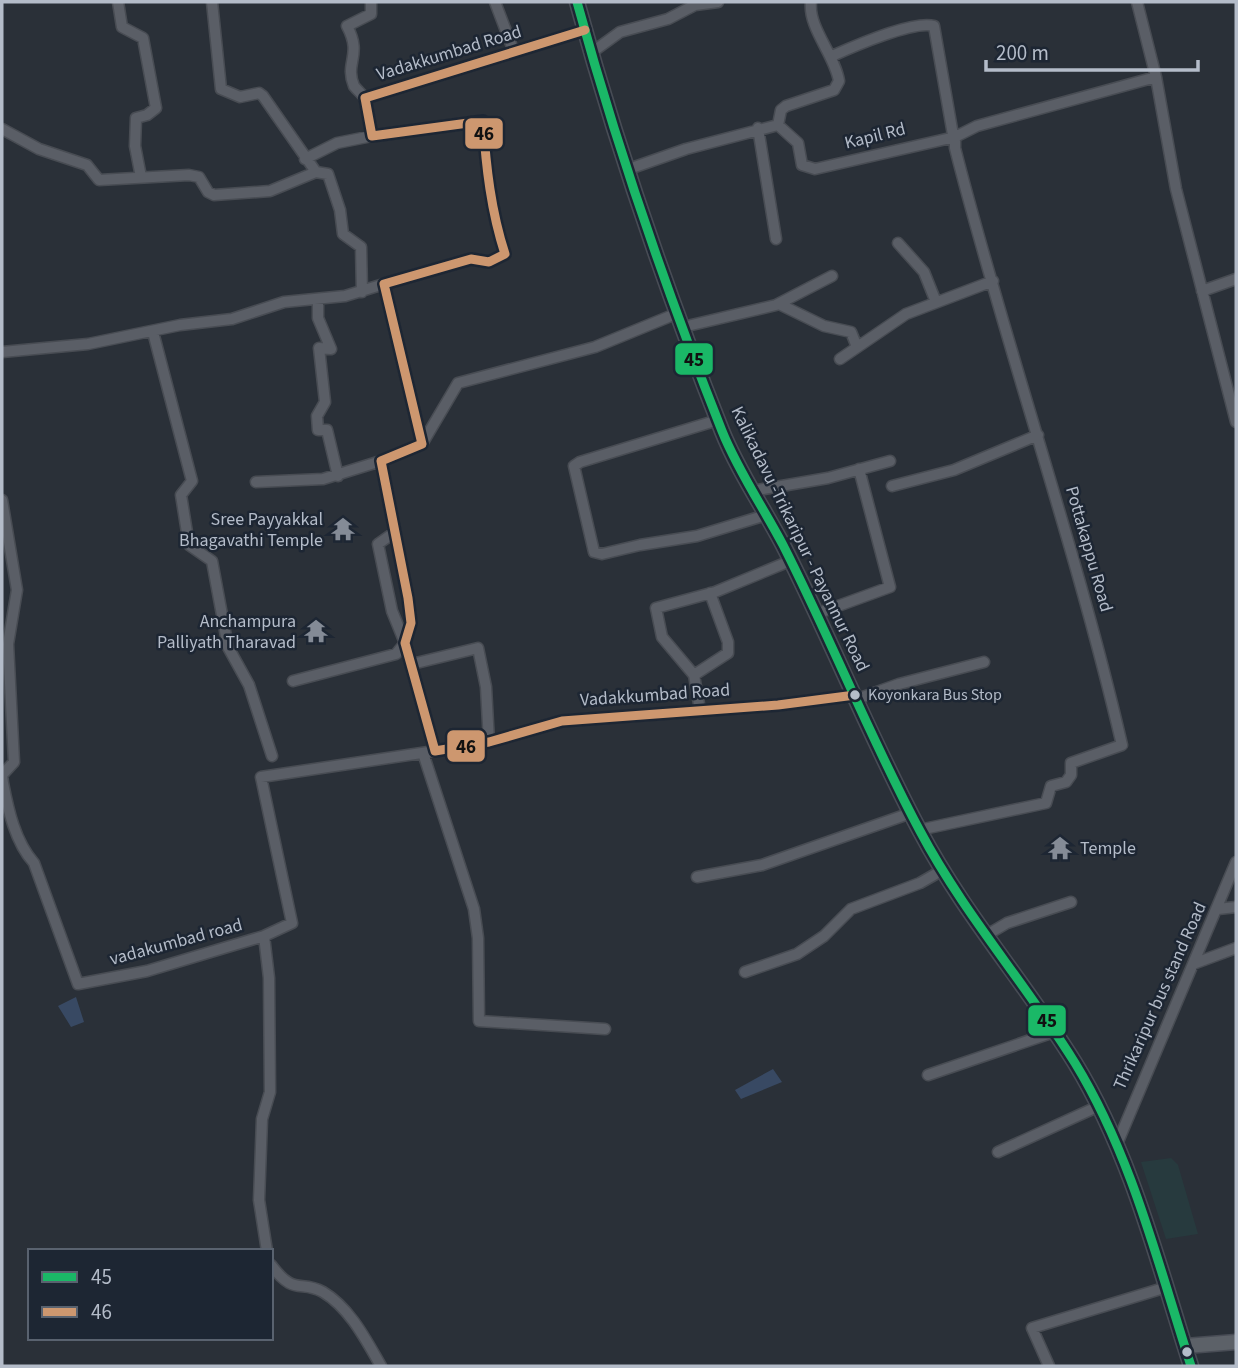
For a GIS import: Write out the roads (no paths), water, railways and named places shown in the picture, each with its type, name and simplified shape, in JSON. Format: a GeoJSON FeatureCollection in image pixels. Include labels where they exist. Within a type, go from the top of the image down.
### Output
{"type":"FeatureCollection","features":[{"type":"Feature","properties":{"kind":"main road","name":"Kalikadavu -Trikaripur - Payannur Road"},"geometry":{"type":"LineString","coordinates":[[577,2],[626,170],[718,420],[941,871],[1054,1032],[1099,1106],[1117,1144],[1167,1287],[1191,1366]]}},
{"type":"Feature","properties":{"kind":"main road"},"geometry":{"type":"LineString","coordinates":[[1186,1346],[1236,1342]]}},
{"type":"Feature","properties":{"kind":"street"},"geometry":{"type":"LineString","coordinates":[[118,2],[122,27],[143,38],[156,108],[147,115],[136,118],[135,146],[141,177]]}},
{"type":"Feature","properties":{"kind":"street"},"geometry":{"type":"LineString","coordinates":[[212,2],[221,89],[240,97],[259,93],[263,96],[316,172]]}},
{"type":"Feature","properties":{"kind":"street"},"geometry":{"type":"LineString","coordinates":[[366,98],[354,84],[351,69],[356,55],[355,41],[347,26],[371,13],[371,2]]}},
{"type":"Feature","properties":{"kind":"street"},"geometry":{"type":"LineString","coordinates":[[495,2],[514,52]]}},
{"type":"Feature","properties":{"kind":"street"},"geometry":{"type":"LineString","coordinates":[[592,52],[620,32],[668,19],[695,5],[718,2]]}},
{"type":"Feature","properties":{"kind":"street"},"geometry":{"type":"LineString","coordinates":[[626,170],[758,128],[778,125],[781,110],[786,106],[838,86],[838,74],[832,56],[810,12],[811,2]]}},
{"type":"Feature","properties":{"kind":"street"},"geometry":{"type":"LineString","coordinates":[[1137,2],[1156,77],[1176,189],[1236,422]]}},
{"type":"Feature","properties":{"kind":"street","name":"Pottakappu Road"},"geometry":{"type":"LineString","coordinates":[[832,56],[893,33],[928,24],[934,26],[958,162],[1073,551],[1122,745],[1071,763],[1071,775],[1066,782],[1051,786],[1046,803],[919,830]]}},
{"type":"Feature","properties":{"kind":"street","name":"Vadakkumbad Road"},"geometry":{"type":"LineString","coordinates":[[372,136],[366,98],[585,30]]}},
{"type":"Feature","properties":{"kind":"street","name":"Kapil Rd"},"geometry":{"type":"LineString","coordinates":[[778,125],[798,143],[802,165],[808,169],[954,136],[977,126],[1156,77]]}},
{"type":"Feature","properties":{"kind":"street"},"geometry":{"type":"LineString","coordinates":[[2,352],[88,344],[232,319],[284,302],[327,299],[362,292],[471,259],[489,262],[505,254],[492,214],[493,192],[486,163],[482,121],[337,143],[305,159]]}},
{"type":"Feature","properties":{"kind":"street"},"geometry":{"type":"LineString","coordinates":[[758,128],[776,239]]}},
{"type":"Feature","properties":{"kind":"street"},"geometry":{"type":"LineString","coordinates":[[2,129],[38,149],[87,165],[99,180],[199,177],[208,192],[214,195],[235,195],[270,191],[316,172],[328,174],[340,210],[343,233],[361,247],[362,292]]}},
{"type":"Feature","properties":{"kind":"street"},"geometry":{"type":"LineString","coordinates":[[898,243],[924,272],[936,302]]}},
{"type":"Feature","properties":{"kind":"street"},"geometry":{"type":"LineString","coordinates":[[683,327],[779,304],[832,276]]}},
{"type":"Feature","properties":{"kind":"street"},"geometry":{"type":"LineString","coordinates":[[1202,291],[1236,279]]}},
{"type":"Feature","properties":{"kind":"street"},"geometry":{"type":"LineString","coordinates":[[841,359],[906,314],[993,281]]}},
{"type":"Feature","properties":{"kind":"street"},"geometry":{"type":"LineString","coordinates":[[384,284],[422,444]]}},
{"type":"Feature","properties":{"kind":"street"},"geometry":{"type":"LineString","coordinates":[[318,304],[318,318],[331,349],[319,348],[325,402],[317,416],[318,430],[327,430],[338,475]]}},
{"type":"Feature","properties":{"kind":"street"},"geometry":{"type":"LineString","coordinates":[[779,304],[824,326],[851,332],[857,347]]}},
{"type":"Feature","properties":{"kind":"street"},"geometry":{"type":"LineString","coordinates":[[256,482],[323,479],[382,461],[422,444],[458,383],[595,346],[678,313]]}},
{"type":"Feature","properties":{"kind":"street"},"geometry":{"type":"LineString","coordinates":[[153,332],[192,481],[181,495],[189,545],[212,561],[228,647],[249,685],[272,756]]}},
{"type":"Feature","properties":{"kind":"street"},"geometry":{"type":"LineString","coordinates":[[1223,369],[1236,366]]}},
{"type":"Feature","properties":{"kind":"street"},"geometry":{"type":"LineString","coordinates":[[718,420],[574,466],[594,551],[602,554],[697,536],[766,515]]}},
{"type":"Feature","properties":{"kind":"street"},"geometry":{"type":"LineString","coordinates":[[892,486],[954,470],[1038,435]]}},
{"type":"Feature","properties":{"kind":"street"},"geometry":{"type":"LineString","coordinates":[[293,681],[396,654],[405,643],[411,623],[382,461]]}},
{"type":"Feature","properties":{"kind":"street"},"geometry":{"type":"LineString","coordinates":[[752,491],[828,478],[890,461]]}},
{"type":"Feature","properties":{"kind":"street"},"geometry":{"type":"LineString","coordinates":[[816,614],[890,587],[859,469]]}},
{"type":"Feature","properties":{"kind":"street","name":"vadakumbad road"},"geometry":{"type":"LineString","coordinates":[[2,500],[18,590],[8,643],[14,762],[2,775],[3,783],[16,829],[25,852],[34,863],[78,984],[147,971],[286,928],[293,919],[275,851],[261,777],[317,766],[429,752]]}},
{"type":"Feature","properties":{"kind":"street"},"geometry":{"type":"LineString","coordinates":[[396,532],[378,544],[392,611],[412,664],[429,752],[474,909],[478,938],[479,1021],[606,1029]]}},
{"type":"Feature","properties":{"kind":"street"},"geometry":{"type":"LineString","coordinates":[[700,710],[694,675],[662,637],[656,608],[710,593],[790,561]]}},
{"type":"Feature","properties":{"kind":"street"},"geometry":{"type":"LineString","coordinates":[[694,675],[728,653],[728,642],[710,593]]}},
{"type":"Feature","properties":{"kind":"street"},"geometry":{"type":"LineString","coordinates":[[412,664],[478,648],[486,687],[489,742]]}},
{"type":"Feature","properties":{"kind":"street","name":"Vadakkumbad Road"},"geometry":{"type":"LineString","coordinates":[[429,752],[489,742],[562,721],[856,697],[984,662]]}},
{"type":"Feature","properties":{"kind":"street"},"geometry":{"type":"LineString","coordinates":[[698,877],[762,864],[911,813]]}},
{"type":"Feature","properties":{"kind":"street","name":"Thrikaripur bus stand Road"},"geometry":{"type":"LineString","coordinates":[[1117,1144],[1236,862]]}},
{"type":"Feature","properties":{"kind":"street"},"geometry":{"type":"LineString","coordinates":[[745,972],[797,954],[824,936],[850,909],[920,883],[941,871]]}},
{"type":"Feature","properties":{"kind":"street"},"geometry":{"type":"LineString","coordinates":[[985,936],[1007,923],[1071,902]]}},
{"type":"Feature","properties":{"kind":"street"},"geometry":{"type":"LineString","coordinates":[[1218,909],[1236,906]]}},
{"type":"Feature","properties":{"kind":"street"},"geometry":{"type":"LineString","coordinates":[[264,936],[270,978],[271,1092],[261,1119],[259,1200],[267,1249]]}},
{"type":"Feature","properties":{"kind":"street"},"geometry":{"type":"LineString","coordinates":[[1193,964],[1236,948]]}},
{"type":"Feature","properties":{"kind":"street"},"geometry":{"type":"LineString","coordinates":[[928,1075],[1054,1032]]}},
{"type":"Feature","properties":{"kind":"street"},"geometry":{"type":"LineString","coordinates":[[998,1152],[1099,1106]]}},
{"type":"Feature","properties":{"kind":"street"},"geometry":{"type":"LineString","coordinates":[[273,1267],[284,1281],[296,1287],[321,1291],[337,1305],[358,1326],[381,1366]]}},
{"type":"Feature","properties":{"kind":"street"},"geometry":{"type":"LineString","coordinates":[[1049,1366],[1032,1328],[1167,1287]]}},
{"type":"Feature","properties":{"kind":"water"},"geometry":{"type":"Polygon","coordinates":[[[76,997],[84,1022],[71,1027],[58,1006],[76,997]]]}},
{"type":"Feature","properties":{"kind":"water"},"geometry":{"type":"Polygon","coordinates":[[[773,1069],[782,1082],[741,1099],[735,1090],[773,1069]]]}},
{"type":"Feature","properties":{"kind":"place","name":"Sree Payyakkal Bhagavathi Temple"},"geometry":{"type":"Point","coordinates":[343,529]}},
{"type":"Feature","properties":{"kind":"place","name":"Anchampura Palliyath Tharavad"},"geometry":{"type":"Point","coordinates":[316,631]}},
{"type":"Feature","properties":{"kind":"place","name":"Koyonkara Bus Stop"},"geometry":{"type":"Point","coordinates":[855,695]}},
{"type":"Feature","properties":{"kind":"place","name":"Temple"},"geometry":{"type":"Point","coordinates":[1060,848]}}]}
